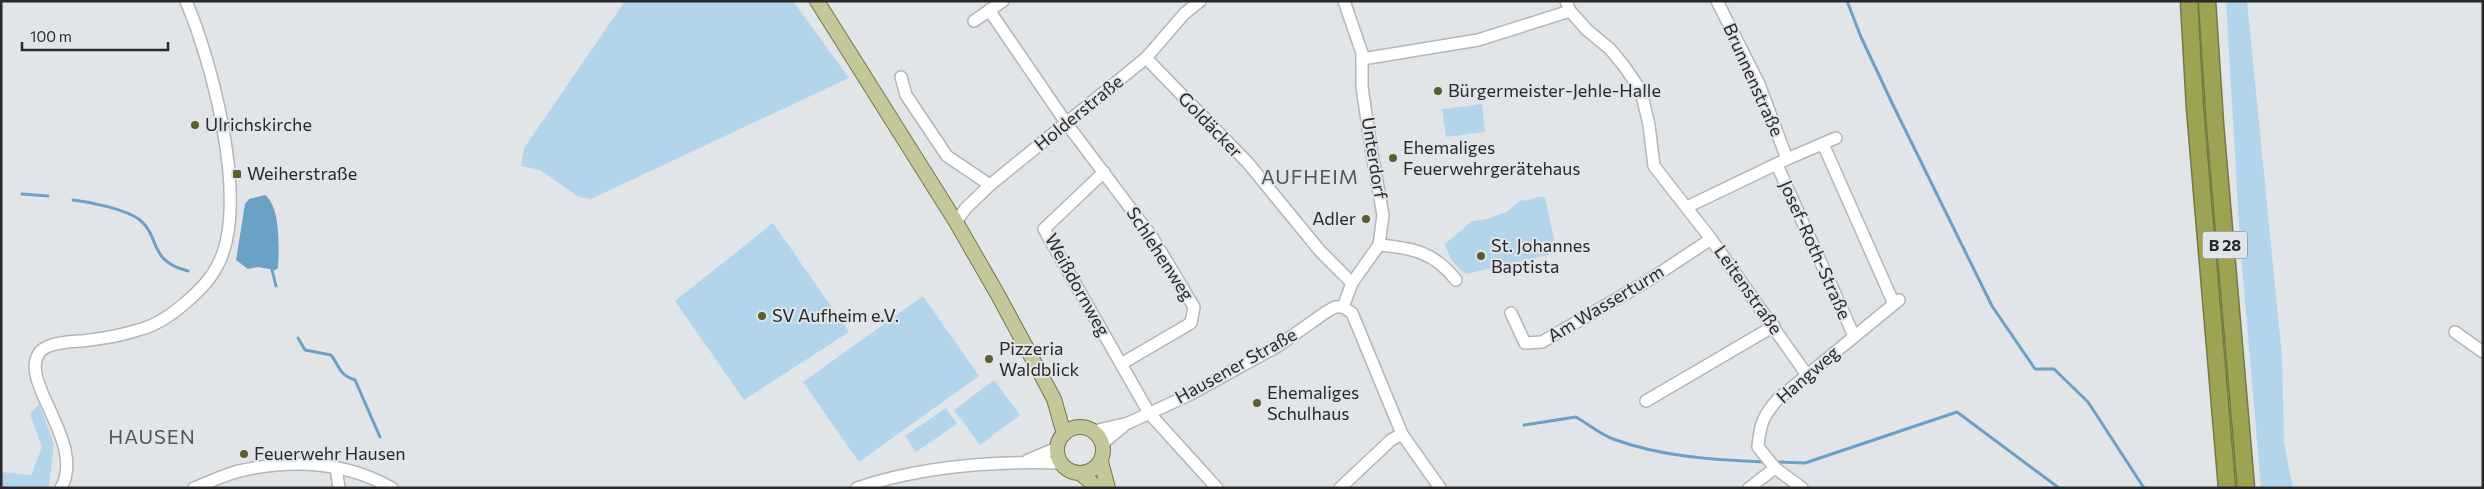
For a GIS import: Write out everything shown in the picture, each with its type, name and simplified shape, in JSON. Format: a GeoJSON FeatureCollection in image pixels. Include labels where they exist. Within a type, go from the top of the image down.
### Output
{"type":"FeatureCollection","features":[{"type":"Feature","properties":{"kind":"highway","name":"B 28"},"geometry":{"type":"LineString","coordinates":[[2189,1],[2195,118],[2227,488]]}},
{"type":"Feature","properties":{"kind":"highway","name":"B 28"},"geometry":{"type":"LineString","coordinates":[[2207,1],[2215,124],[2246,488]]}},
{"type":"Feature","properties":{"kind":"main road"},"geometry":{"type":"LineString","coordinates":[[816,1],[956,222],[1054,399],[1079,427],[1094,431],[1103,443],[1104,451],[1101,462],[1092,471],[1081,474]]}},
{"type":"Feature","properties":{"kind":"main road"},"geometry":{"type":"LineString","coordinates":[[1054,399],[1064,434]]}},
{"type":"Feature","properties":{"kind":"main road"},"geometry":{"type":"LineString","coordinates":[[1079,427],[1064,434],[1057,448],[1061,463],[1070,471],[1081,474],[1098,488]]}},
{"type":"Feature","properties":{"kind":"main road"},"geometry":{"type":"LineString","coordinates":[[1101,462],[1108,488]]}},
{"type":"Feature","properties":{"kind":"street"},"geometry":{"type":"LineString","coordinates":[[61,488],[65,472],[63,445],[36,377],[35,360],[38,353],[42,349],[55,344],[93,340],[140,330],[173,313],[199,291],[213,274],[222,258],[228,234],[231,190],[229,162],[205,55],[186,1]]}},
{"type":"Feature","properties":{"kind":"street"},"geometry":{"type":"LineString","coordinates":[[974,20],[1003,1]]}},
{"type":"Feature","properties":{"kind":"street","name":"Holderstraße"},"geometry":{"type":"LineString","coordinates":[[956,222],[966,208],[990,185],[1146,58],[1184,14],[1200,1]]}},
{"type":"Feature","properties":{"kind":"street","name":"Unterdorf"},"geometry":{"type":"LineString","coordinates":[[1343,306],[1352,283],[1379,244],[1383,215],[1362,87],[1362,60],[1358,38],[1344,1]]}},
{"type":"Feature","properties":{"kind":"street","name":"Brunnenstraße"},"geometry":{"type":"LineString","coordinates":[[1717,1],[1758,84],[1782,162]]}},
{"type":"Feature","properties":{"kind":"street"},"geometry":{"type":"LineString","coordinates":[[1362,60],[1478,40],[1568,6]]}},
{"type":"Feature","properties":{"kind":"street","name":"Leitenstraße"},"geometry":{"type":"LineString","coordinates":[[1568,6],[1588,30],[1610,49],[1628,70],[1641,92],[1649,125],[1654,166],[1711,239],[1807,375]]}},
{"type":"Feature","properties":{"kind":"street","name":"Schlehenweg"},"geometry":{"type":"LineString","coordinates":[[989,10],[1067,124],[1152,237],[1194,307],[1191,323],[1122,364]]}},
{"type":"Feature","properties":{"kind":"street","name":"Goldäcker"},"geometry":{"type":"LineString","coordinates":[[1146,58],[1248,163],[1320,251],[1352,283]]}},
{"type":"Feature","properties":{"kind":"street"},"geometry":{"type":"LineString","coordinates":[[900,77],[906,95],[947,156],[990,185]]}},
{"type":"Feature","properties":{"kind":"street"},"geometry":{"type":"LineString","coordinates":[[1687,207],[1836,138]]}},
{"type":"Feature","properties":{"kind":"street","name":"Hangweg"},"geometry":{"type":"LineString","coordinates":[[1802,488],[1775,468],[1758,447],[1760,426],[1768,411],[1778,399],[1897,302],[1823,144]]}},
{"type":"Feature","properties":{"kind":"street","name":"Josef-Roth-Straße"},"geometry":{"type":"LineString","coordinates":[[1782,162],[1854,336]]}},
{"type":"Feature","properties":{"kind":"street","name":"Weißdornweg"},"geometry":{"type":"LineString","coordinates":[[1104,172],[1044,230],[1149,413],[1217,488]]}},
{"type":"Feature","properties":{"kind":"street","name":"Am Wasserturm"},"geometry":{"type":"LineString","coordinates":[[1511,313],[1525,342],[1542,342],[1646,282],[1711,239]]}},
{"type":"Feature","properties":{"kind":"street"},"geometry":{"type":"LineString","coordinates":[[1379,244],[1421,252],[1436,259],[1456,280]]}},
{"type":"Feature","properties":{"kind":"street"},"geometry":{"type":"LineString","coordinates":[[1343,306],[1352,313],[1402,434],[1440,488]]}},
{"type":"Feature","properties":{"kind":"street","name":"Hausener Straße"},"geometry":{"type":"LineString","coordinates":[[1094,431],[1126,424],[1223,377],[1278,346],[1326,312],[1335,307],[1343,306]]}},
{"type":"Feature","properties":{"kind":"street"},"geometry":{"type":"LineString","coordinates":[[1646,401],[1774,326]]}},
{"type":"Feature","properties":{"kind":"street"},"geometry":{"type":"LineString","coordinates":[[2455,332],[2483,352]]}},
{"type":"Feature","properties":{"kind":"street","name":"Hausener Straße"},"geometry":{"type":"LineString","coordinates":[[1103,443],[1126,424]]}},
{"type":"Feature","properties":{"kind":"street"},"geometry":{"type":"LineString","coordinates":[[1340,488],[1392,440],[1402,434]]}},
{"type":"Feature","properties":{"kind":"street"},"geometry":{"type":"LineString","coordinates":[[1024,461],[1057,448]]}},
{"type":"Feature","properties":{"kind":"street"},"geometry":{"type":"LineString","coordinates":[[856,488],[911,473],[950,467],[1024,461],[1061,463]]}},
{"type":"Feature","properties":{"kind":"street"},"geometry":{"type":"LineString","coordinates":[[194,488],[228,482],[242,470],[304,462],[358,472],[392,488]]}},
{"type":"Feature","properties":{"kind":"street"},"geometry":{"type":"LineString","coordinates":[[336,468],[338,488]]}},
{"type":"Feature","properties":{"kind":"street"},"geometry":{"type":"LineString","coordinates":[[1749,488],[1775,468]]}},
{"type":"Feature","properties":{"kind":"shaded area"},"geometry":{"type":"Polygon","coordinates":[[[625,1],[793,1],[849,78],[591,199],[579,197],[540,170],[521,166],[524,148],[625,1]]]}},
{"type":"Feature","properties":{"kind":"shaded area"},"geometry":{"type":"Polygon","coordinates":[[[2226,1],[2247,1],[2282,356],[2284,443],[2293,488],[2261,488],[2240,243],[2226,1]]]}},
{"type":"Feature","properties":{"kind":"shaded area"},"geometry":{"type":"Polygon","coordinates":[[[1482,104],[1485,132],[1446,137],[1442,109],[1482,104]]]}},
{"type":"Feature","properties":{"kind":"shaded area"},"geometry":{"type":"Polygon","coordinates":[[[265,195],[274,209],[278,229],[278,268],[275,270],[258,267],[248,269],[236,260],[245,204],[249,199],[265,195]]]}},
{"type":"Feature","properties":{"kind":"shaded area"},"geometry":{"type":"Polygon","coordinates":[[[1537,197],[1545,197],[1557,253],[1466,274],[1455,264],[1445,244],[1472,221],[1488,219],[1508,211],[1522,199],[1525,201],[1537,197]]]}},
{"type":"Feature","properties":{"kind":"shaded area","name":"SV Aufheim e.V."},"geometry":{"type":"Polygon","coordinates":[[[773,223],[849,332],[744,400],[675,301],[773,223]]]}},
{"type":"Feature","properties":{"kind":"shaded area","name":"SV Aufheim e.V."},"geometry":{"type":"Polygon","coordinates":[[[923,296],[979,376],[859,462],[803,382],[923,296]]]}},
{"type":"Feature","properties":{"kind":"shaded area"},"geometry":{"type":"Polygon","coordinates":[[[994,380],[1020,415],[980,445],[954,410],[994,380]]]}},
{"type":"Feature","properties":{"kind":"shaded area"},"geometry":{"type":"Polygon","coordinates":[[[39,404],[54,444],[49,485],[47,488],[1,488],[1,472],[31,475],[42,447],[30,414],[39,404]]]}},
{"type":"Feature","properties":{"kind":"shaded area"},"geometry":{"type":"Polygon","coordinates":[[[946,408],[957,424],[916,452],[905,436],[946,408]]]}},
{"type":"Feature","properties":{"kind":"waterway"},"geometry":{"type":"LineString","coordinates":[[1847,1],[1861,37],[1893,105],[1992,306],[2035,369],[2054,369],[2088,402],[2144,488]]}},
{"type":"Feature","properties":{"kind":"waterway"},"geometry":{"type":"LineString","coordinates":[[22,194],[48,196]]}},
{"type":"Feature","properties":{"kind":"waterway"},"geometry":{"type":"LineString","coordinates":[[73,200],[89,202],[134,216],[140,220],[151,234],[161,255],[175,267],[188,271]]}},
{"type":"Feature","properties":{"kind":"waterway"},"geometry":{"type":"LineString","coordinates":[[272,270],[276,286]]}},
{"type":"Feature","properties":{"kind":"waterway"},"geometry":{"type":"LineString","coordinates":[[298,338],[305,350],[331,355],[340,370],[346,376],[355,380],[380,437]]}},
{"type":"Feature","properties":{"kind":"waterway"},"geometry":{"type":"LineString","coordinates":[[1775,462],[1805,463],[1957,412],[2059,488]]}},
{"type":"Feature","properties":{"kind":"waterway"},"geometry":{"type":"LineString","coordinates":[[1524,425],[1576,417],[1608,437],[1650,450],[1708,459],[1767,462]]}},
{"type":"Feature","properties":{"kind":"place","name":"Bürgermeister-Jehle-Halle"},"geometry":{"type":"Point","coordinates":[1438,91]}},
{"type":"Feature","properties":{"kind":"place","name":"Ulrichskirche"},"geometry":{"type":"Point","coordinates":[195,125]}},
{"type":"Feature","properties":{"kind":"place","name":"Ehemaliges Feuerwehrgerätehaus"},"geometry":{"type":"Point","coordinates":[1393,158]}},
{"type":"Feature","properties":{"kind":"place","name":"Weiherstraße"},"geometry":{"type":"Point","coordinates":[237,174]}},
{"type":"Feature","properties":{"kind":"place","name":"Adler"},"geometry":{"type":"Point","coordinates":[1366,219]}},
{"type":"Feature","properties":{"kind":"place","name":"St. Johannes Baptista"},"geometry":{"type":"Point","coordinates":[1481,256]}},
{"type":"Feature","properties":{"kind":"place","name":"SV Aufheim e.V."},"geometry":{"type":"Point","coordinates":[762,316]}},
{"type":"Feature","properties":{"kind":"place","name":"Pizzeria Waldblick"},"geometry":{"type":"Point","coordinates":[989,359]}},
{"type":"Feature","properties":{"kind":"place","name":"Ehemaliges Schulhaus"},"geometry":{"type":"Point","coordinates":[1257,403]}},
{"type":"Feature","properties":{"kind":"place","name":"Feuerwehr Hausen"},"geometry":{"type":"Point","coordinates":[244,454]}},
{"type":"Feature","properties":{"kind":"district","name":"AUFHEIM"},"geometry":{"type":"Point","coordinates":[1310,177]}},
{"type":"Feature","properties":{"kind":"district","name":"HAUSEN"},"geometry":{"type":"Point","coordinates":[152,437]}}]}
